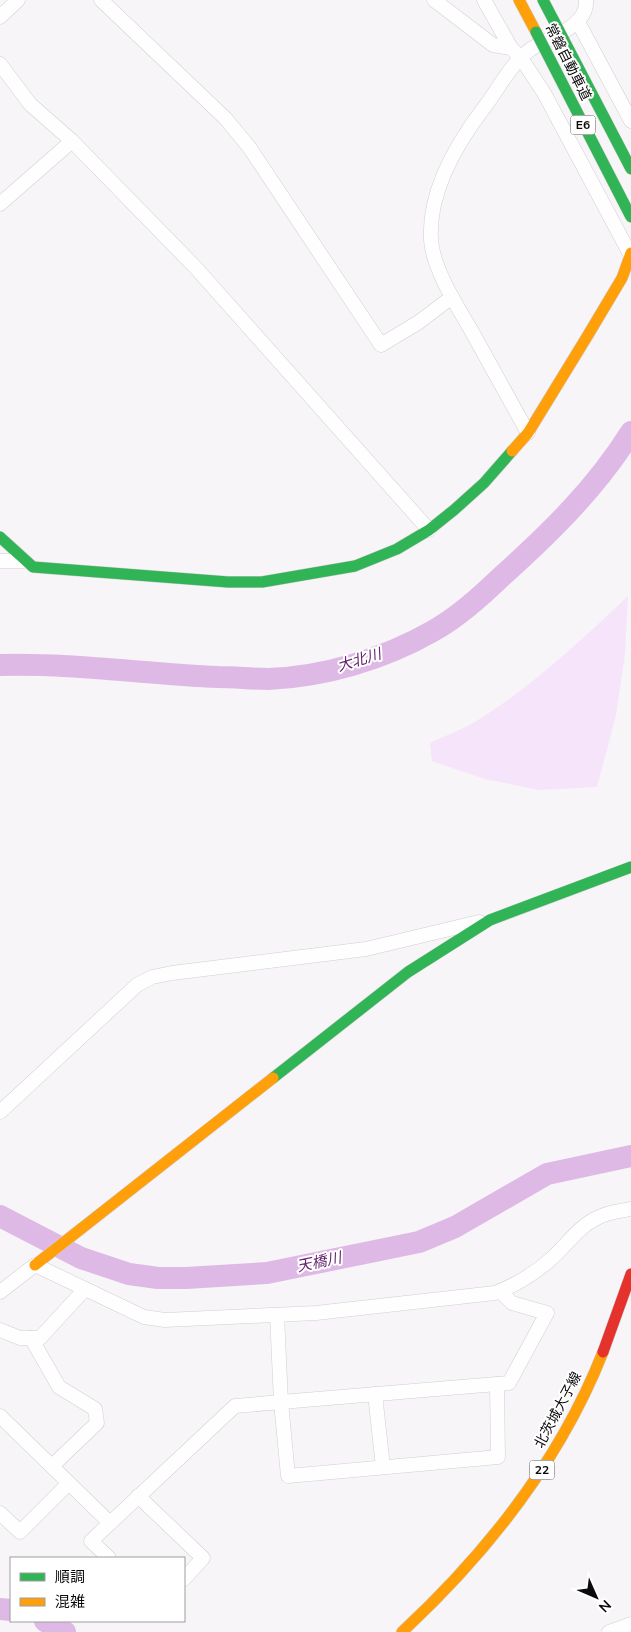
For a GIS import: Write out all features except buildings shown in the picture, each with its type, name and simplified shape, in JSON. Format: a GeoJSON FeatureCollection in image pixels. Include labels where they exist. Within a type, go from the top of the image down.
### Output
{"type":"FeatureCollection","features":[{"type":"Feature","properties":{"kind":"main road","name":"常磐自動車道"},"geometry":{"type":"LineString","coordinates":[[519,0],[631,217]]}},
{"type":"Feature","properties":{"kind":"main road","name":"常磐自動車道"},"geometry":{"type":"LineString","coordinates":[[543,0],[631,170]]}},
{"type":"Feature","properties":{"kind":"main road"},"geometry":{"type":"LineString","coordinates":[[0,537],[23,561],[33,567],[228,582],[262,582],[355,566],[397,549],[429,530],[484,484],[528,433],[622,278],[631,254]]}},
{"type":"Feature","properties":{"kind":"main road"},"geometry":{"type":"LineString","coordinates":[[35,1265],[73,1233],[408,972],[490,920],[631,867]]}},
{"type":"Feature","properties":{"kind":"main road","name":"北茨城大子線"},"geometry":{"type":"LineString","coordinates":[[402,1632],[463,1573],[492,1540],[542,1471],[596,1369],[631,1274]]}},
{"type":"Feature","properties":{"kind":"street"},"geometry":{"type":"LineString","coordinates":[[0,17],[18,0]]}},
{"type":"Feature","properties":{"kind":"street"},"geometry":{"type":"LineString","coordinates":[[101,0],[224,118],[249,147],[381,345],[419,322],[452,297]]}},
{"type":"Feature","properties":{"kind":"street"},"geometry":{"type":"LineString","coordinates":[[434,0],[493,45],[511,48]]}},
{"type":"Feature","properties":{"kind":"street"},"geometry":{"type":"LineString","coordinates":[[484,0],[511,48],[521,58],[544,93],[631,254]]}},
{"type":"Feature","properties":{"kind":"street"},"geometry":{"type":"LineString","coordinates":[[528,433],[452,297],[435,258],[431,242],[431,223],[440,181],[468,128],[521,58],[533,48],[578,22],[586,0]]}},
{"type":"Feature","properties":{"kind":"street"},"geometry":{"type":"LineString","coordinates":[[578,22],[631,121]]}},
{"type":"Feature","properties":{"kind":"street"},"geometry":{"type":"LineString","coordinates":[[0,64],[30,104],[72,141],[196,268],[429,530]]}},
{"type":"Feature","properties":{"kind":"street"},"geometry":{"type":"LineString","coordinates":[[0,204],[72,141]]}},
{"type":"Feature","properties":{"kind":"street"},"geometry":{"type":"LineString","coordinates":[[0,561],[23,561]]}},
{"type":"Feature","properties":{"kind":"street"},"geometry":{"type":"LineString","coordinates":[[0,1112],[137,985],[152,977],[244,963],[366,949],[490,920]]}},
{"type":"Feature","properties":{"kind":"street"},"geometry":{"type":"LineString","coordinates":[[0,1292],[35,1265],[144,1317],[166,1320],[316,1313],[500,1291],[530,1275],[552,1259],[580,1229],[598,1217],[631,1209]]}},
{"type":"Feature","properties":{"kind":"street"},"geometry":{"type":"LineString","coordinates":[[0,1330],[20,1338],[40,1338],[85,1289]]}},
{"type":"Feature","properties":{"kind":"street"},"geometry":{"type":"LineString","coordinates":[[108,1557],[91,1541],[235,1406],[509,1383],[547,1313],[512,1303],[500,1291]]}},
{"type":"Feature","properties":{"kind":"street"},"geometry":{"type":"LineString","coordinates":[[277,1315],[288,1476],[498,1457],[497,1384]]}},
{"type":"Feature","properties":{"kind":"street"},"geometry":{"type":"LineString","coordinates":[[30,1338],[59,1387],[95,1409],[98,1423],[52,1466]]}},
{"type":"Feature","properties":{"kind":"street"},"geometry":{"type":"LineString","coordinates":[[375,1394],[383,1467]]}},
{"type":"Feature","properties":{"kind":"street"},"geometry":{"type":"LineString","coordinates":[[0,1416],[110,1523]]}},
{"type":"Feature","properties":{"kind":"street"},"geometry":{"type":"LineString","coordinates":[[0,1512],[20,1532],[69,1483]]}},
{"type":"Feature","properties":{"kind":"street"},"geometry":{"type":"LineString","coordinates":[[138,1496],[203,1558],[185,1578]]}},
{"type":"Feature","properties":{"kind":"street"},"geometry":{"type":"LineString","coordinates":[[609,1632],[631,1624]]}},
{"type":"Feature","properties":{"kind":"shaded area"},"geometry":{"type":"Polygon","coordinates":[[[631,425],[631,438],[598,486],[594,481],[631,425]]]}},
{"type":"Feature","properties":{"kind":"shaded area"},"geometry":{"type":"Polygon","coordinates":[[[628,596],[625,653],[616,715],[597,787],[539,790],[485,779],[432,761],[430,743],[475,722],[516,694],[573,647],[628,596]]]}},
{"type":"Feature","properties":{"kind":"shaded area"},"geometry":{"type":"Polygon","coordinates":[[[631,1152],[631,1159],[548,1178],[546,1170],[631,1152]]]}},
{"type":"Feature","properties":{"kind":"waterway","name":"大北川"},"geometry":{"type":"LineString","coordinates":[[0,665],[82,667],[191,676],[268,679],[311,675],[374,658],[433,631],[477,599],[537,544],[571,509],[603,472],[631,432]]}},
{"type":"Feature","properties":{"kind":"waterway","name":"天橋川"},"geometry":{"type":"LineString","coordinates":[[0,1216],[81,1258],[129,1274],[158,1278],[186,1278],[267,1273],[419,1242],[455,1227],[547,1174],[631,1156]]}},
{"type":"Feature","properties":{"kind":"waterway"},"geometry":{"type":"LineString","coordinates":[[0,1609],[10,1610]]}},
{"type":"Feature","properties":{"kind":"waterway"},"geometry":{"type":"LineString","coordinates":[[47,1622],[65,1632]]}},
{"type":"Feature","properties":{"kind":"traffic: fast"},"geometry":{"type":"LineString","coordinates":[[543,0],[554,21]]}},
{"type":"Feature","properties":{"kind":"traffic: fast"},"geometry":{"type":"LineString","coordinates":[[554,21],[631,169]]}},
{"type":"Feature","properties":{"kind":"traffic: fast"},"geometry":{"type":"LineString","coordinates":[[536,32],[631,217]]}},
{"type":"Feature","properties":{"kind":"traffic: fast"},"geometry":{"type":"LineString","coordinates":[[0,537],[33,567],[228,582],[262,582],[355,566],[397,549],[429,530],[454,510],[484,483],[512,451]]}},
{"type":"Feature","properties":{"kind":"traffic: fast"},"geometry":{"type":"LineString","coordinates":[[273,1078],[408,972],[490,920],[631,867]]}},
{"type":"Feature","properties":{"kind":"traffic: slow"},"geometry":{"type":"LineString","coordinates":[[519,0],[536,32]]}},
{"type":"Feature","properties":{"kind":"traffic: slow"},"geometry":{"type":"LineString","coordinates":[[512,451],[528,433],[588,335],[622,278],[631,253]]}},
{"type":"Feature","properties":{"kind":"traffic: slow"},"geometry":{"type":"LineString","coordinates":[[35,1265],[273,1078]]}},
{"type":"Feature","properties":{"kind":"traffic: slow"},"geometry":{"type":"LineString","coordinates":[[402,1632],[463,1570],[518,1503],[543,1468],[565,1431],[586,1392],[603,1352]]}},
{"type":"Feature","properties":{"kind":"traffic: jam"},"geometry":{"type":"LineString","coordinates":[[603,1352],[631,1274]]}}]}
